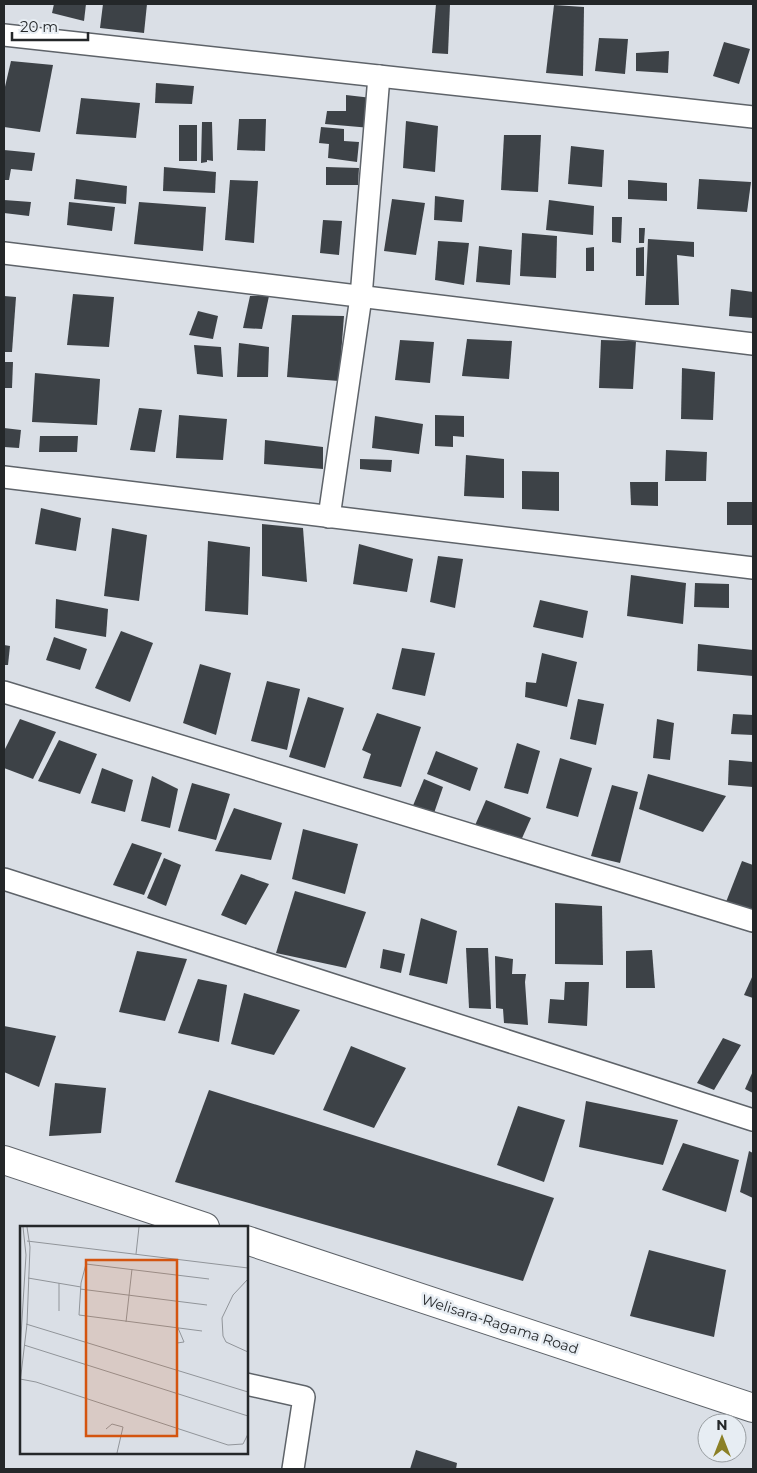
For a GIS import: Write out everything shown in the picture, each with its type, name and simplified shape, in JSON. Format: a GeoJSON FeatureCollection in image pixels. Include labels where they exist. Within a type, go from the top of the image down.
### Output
{"type":"FeatureCollection","features":[{"type":"Feature","properties":{"kind":"main road"},"geometry":{"type":"LineString","coordinates":[[4,1160],[202,1226]]}},
{"type":"Feature","properties":{"kind":"main road","name":"Welisara-Ragama Road"},"geometry":{"type":"LineString","coordinates":[[248,1241],[753,1408]]}},
{"type":"Feature","properties":{"kind":"street"},"geometry":{"type":"LineString","coordinates":[[4,35],[753,117]]}},
{"type":"Feature","properties":{"kind":"street"},"geometry":{"type":"LineString","coordinates":[[329,517],[361,297],[379,76]]}},
{"type":"Feature","properties":{"kind":"street"},"geometry":{"type":"LineString","coordinates":[[4,254],[753,344]]}},
{"type":"Feature","properties":{"kind":"street"},"geometry":{"type":"LineString","coordinates":[[4,477],[753,568]]}},
{"type":"Feature","properties":{"kind":"street"},"geometry":{"type":"LineString","coordinates":[[4,692],[753,921]]}},
{"type":"Feature","properties":{"kind":"street"},"geometry":{"type":"LineString","coordinates":[[4,879],[753,1120]]}},
{"type":"Feature","properties":{"kind":"street"},"geometry":{"type":"LineString","coordinates":[[248,1384],[304,1397],[293,1469]]}},
{"type":"Feature","properties":{"kind":"building"},"geometry":{"type":"Polygon","coordinates":[[[54,4],[86,4],[84,21],[52,13],[54,4]]]}},
{"type":"Feature","properties":{"kind":"building"},"geometry":{"type":"Polygon","coordinates":[[[103,4],[147,4],[144,33],[100,28],[103,4]]]}},
{"type":"Feature","properties":{"kind":"building"},"geometry":{"type":"Polygon","coordinates":[[[436,4],[450,4],[448,54],[432,53],[436,4]]]}},
{"type":"Feature","properties":{"kind":"building"},"geometry":{"type":"Polygon","coordinates":[[[554,5],[584,7],[583,76],[546,73],[554,5]]]}},
{"type":"Feature","properties":{"kind":"building"},"geometry":{"type":"Polygon","coordinates":[[[599,38],[628,39],[625,74],[595,71],[599,38]]]}},
{"type":"Feature","properties":{"kind":"building"},"geometry":{"type":"Polygon","coordinates":[[[724,42],[750,49],[739,84],[713,76],[724,42]]]}},
{"type":"Feature","properties":{"kind":"building"},"geometry":{"type":"Polygon","coordinates":[[[669,51],[668,73],[636,71],[636,53],[669,51]]]}},
{"type":"Feature","properties":{"kind":"building"},"geometry":{"type":"Polygon","coordinates":[[[11,61],[53,65],[40,132],[4,127],[4,91],[11,61]]]}},
{"type":"Feature","properties":{"kind":"building"},"geometry":{"type":"Polygon","coordinates":[[[156,83],[194,86],[192,104],[155,103],[156,83]]]}},
{"type":"Feature","properties":{"kind":"building"},"geometry":{"type":"Polygon","coordinates":[[[346,95],[372,98],[371,128],[325,124],[327,111],[346,111],[346,95]]]}},
{"type":"Feature","properties":{"kind":"building"},"geometry":{"type":"Polygon","coordinates":[[[81,98],[140,103],[136,138],[76,134],[81,98]]]}},
{"type":"Feature","properties":{"kind":"building"},"geometry":{"type":"Polygon","coordinates":[[[239,119],[266,119],[265,151],[237,150],[239,119]]]}},
{"type":"Feature","properties":{"kind":"building"},"geometry":{"type":"Polygon","coordinates":[[[406,121],[438,126],[435,172],[403,168],[406,121]]]}},
{"type":"Feature","properties":{"kind":"building"},"geometry":{"type":"Polygon","coordinates":[[[202,122],[212,122],[213,161],[207,160],[207,162],[201,163],[202,122]]]}},
{"type":"Feature","properties":{"kind":"building"},"geometry":{"type":"Polygon","coordinates":[[[179,125],[197,125],[197,161],[179,161],[179,125]]]}},
{"type":"Feature","properties":{"kind":"building"},"geometry":{"type":"Polygon","coordinates":[[[321,127],[344,129],[344,141],[359,142],[357,162],[328,158],[329,144],[319,143],[321,127]]]}},
{"type":"Feature","properties":{"kind":"building"},"geometry":{"type":"Polygon","coordinates":[[[504,135],[541,135],[538,192],[501,190],[504,135]]]}},
{"type":"Feature","properties":{"kind":"building"},"geometry":{"type":"Polygon","coordinates":[[[571,146],[604,150],[602,187],[568,184],[571,146]]]}},
{"type":"Feature","properties":{"kind":"building"},"geometry":{"type":"Polygon","coordinates":[[[4,150],[35,153],[32,171],[11,169],[9,180],[4,180],[4,150]]]}},
{"type":"Feature","properties":{"kind":"building"},"geometry":{"type":"Polygon","coordinates":[[[164,167],[216,172],[215,193],[163,191],[164,167]]]}},
{"type":"Feature","properties":{"kind":"building"},"geometry":{"type":"Polygon","coordinates":[[[326,167],[359,168],[358,185],[326,185],[326,167]]]}},
{"type":"Feature","properties":{"kind":"building"},"geometry":{"type":"Polygon","coordinates":[[[76,179],[127,186],[126,204],[74,199],[76,179]]]}},
{"type":"Feature","properties":{"kind":"building"},"geometry":{"type":"Polygon","coordinates":[[[699,179],[751,182],[747,212],[697,209],[699,179]]]}},
{"type":"Feature","properties":{"kind":"building"},"geometry":{"type":"Polygon","coordinates":[[[230,180],[258,181],[254,243],[225,240],[230,180]]]}},
{"type":"Feature","properties":{"kind":"building"},"geometry":{"type":"Polygon","coordinates":[[[628,180],[667,183],[667,201],[628,199],[628,180]]]}},
{"type":"Feature","properties":{"kind":"building"},"geometry":{"type":"Polygon","coordinates":[[[435,196],[464,200],[462,222],[434,220],[435,196]]]}},
{"type":"Feature","properties":{"kind":"building"},"geometry":{"type":"Polygon","coordinates":[[[392,199],[425,203],[416,255],[384,251],[392,199]]]}},
{"type":"Feature","properties":{"kind":"building"},"geometry":{"type":"Polygon","coordinates":[[[4,200],[31,202],[29,216],[4,213],[4,200]]]}},
{"type":"Feature","properties":{"kind":"building"},"geometry":{"type":"Polygon","coordinates":[[[549,200],[594,206],[593,235],[546,230],[549,200]]]}},
{"type":"Feature","properties":{"kind":"building"},"geometry":{"type":"Polygon","coordinates":[[[69,202],[115,207],[112,231],[67,225],[69,202]]]}},
{"type":"Feature","properties":{"kind":"building"},"geometry":{"type":"Polygon","coordinates":[[[139,202],[206,207],[203,251],[134,244],[139,202]]]}},
{"type":"Feature","properties":{"kind":"building"},"geometry":{"type":"Polygon","coordinates":[[[612,217],[622,217],[621,243],[612,242],[612,217]]]}},
{"type":"Feature","properties":{"kind":"building"},"geometry":{"type":"Polygon","coordinates":[[[323,220],[342,221],[339,255],[320,253],[323,220]]]}},
{"type":"Feature","properties":{"kind":"building"},"geometry":{"type":"Polygon","coordinates":[[[639,228],[645,228],[644,243],[639,243],[639,228]]]}},
{"type":"Feature","properties":{"kind":"building"},"geometry":{"type":"Polygon","coordinates":[[[522,233],[557,236],[556,278],[520,276],[522,233]]]}},
{"type":"Feature","properties":{"kind":"building"},"geometry":{"type":"Polygon","coordinates":[[[648,239],[694,242],[694,257],[677,255],[679,305],[645,305],[648,239]]]}},
{"type":"Feature","properties":{"kind":"building"},"geometry":{"type":"Polygon","coordinates":[[[438,241],[469,243],[464,285],[435,280],[438,241]]]}},
{"type":"Feature","properties":{"kind":"building"},"geometry":{"type":"Polygon","coordinates":[[[479,246],[512,250],[510,285],[476,282],[479,246]]]}},
{"type":"Feature","properties":{"kind":"building"},"geometry":{"type":"Polygon","coordinates":[[[594,247],[594,271],[586,271],[586,248],[594,247]]]}},
{"type":"Feature","properties":{"kind":"building"},"geometry":{"type":"Polygon","coordinates":[[[644,247],[644,276],[636,276],[636,248],[644,247]]]}},
{"type":"Feature","properties":{"kind":"building"},"geometry":{"type":"Polygon","coordinates":[[[731,289],[753,292],[753,318],[729,316],[731,289]]]}},
{"type":"Feature","properties":{"kind":"building"},"geometry":{"type":"Polygon","coordinates":[[[73,294],[114,297],[109,347],[67,345],[73,294]]]}},
{"type":"Feature","properties":{"kind":"building"},"geometry":{"type":"Polygon","coordinates":[[[4,296],[16,297],[12,352],[4,352],[4,296]]]}},
{"type":"Feature","properties":{"kind":"building"},"geometry":{"type":"Polygon","coordinates":[[[250,296],[269,296],[262,329],[243,328],[250,296]]]}},
{"type":"Feature","properties":{"kind":"building"},"geometry":{"type":"Polygon","coordinates":[[[198,311],[218,316],[213,339],[189,335],[198,311]]]}},
{"type":"Feature","properties":{"kind":"building"},"geometry":{"type":"Polygon","coordinates":[[[292,315],[344,316],[339,381],[287,377],[292,315]]]}},
{"type":"Feature","properties":{"kind":"building"},"geometry":{"type":"Polygon","coordinates":[[[467,339],[512,341],[509,379],[462,376],[467,339]]]}},
{"type":"Feature","properties":{"kind":"building"},"geometry":{"type":"Polygon","coordinates":[[[400,340],[434,342],[430,383],[395,380],[400,340]]]}},
{"type":"Feature","properties":{"kind":"building"},"geometry":{"type":"Polygon","coordinates":[[[601,340],[636,341],[633,389],[599,388],[601,340]]]}},
{"type":"Feature","properties":{"kind":"building"},"geometry":{"type":"Polygon","coordinates":[[[239,343],[269,347],[268,377],[237,377],[239,343]]]}},
{"type":"Feature","properties":{"kind":"building"},"geometry":{"type":"Polygon","coordinates":[[[194,345],[221,347],[223,377],[197,374],[194,345]]]}},
{"type":"Feature","properties":{"kind":"building"},"geometry":{"type":"Polygon","coordinates":[[[4,362],[13,362],[12,388],[4,388],[4,362]]]}},
{"type":"Feature","properties":{"kind":"building"},"geometry":{"type":"Polygon","coordinates":[[[682,368],[715,372],[713,420],[681,419],[682,368]]]}},
{"type":"Feature","properties":{"kind":"building"},"geometry":{"type":"Polygon","coordinates":[[[35,373],[100,379],[97,425],[32,422],[35,373]]]}},
{"type":"Feature","properties":{"kind":"building"},"geometry":{"type":"Polygon","coordinates":[[[139,408],[162,410],[155,452],[130,450],[139,408]]]}},
{"type":"Feature","properties":{"kind":"building"},"geometry":{"type":"Polygon","coordinates":[[[179,415],[227,419],[223,460],[176,458],[179,415]]]}},
{"type":"Feature","properties":{"kind":"building"},"geometry":{"type":"Polygon","coordinates":[[[435,415],[464,416],[464,437],[453,436],[453,447],[435,446],[435,415]]]}},
{"type":"Feature","properties":{"kind":"building"},"geometry":{"type":"Polygon","coordinates":[[[375,416],[423,424],[419,454],[372,448],[375,416]]]}},
{"type":"Feature","properties":{"kind":"building"},"geometry":{"type":"Polygon","coordinates":[[[4,428],[21,430],[19,448],[4,447],[4,428]]]}},
{"type":"Feature","properties":{"kind":"building"},"geometry":{"type":"Polygon","coordinates":[[[40,436],[78,436],[77,452],[39,452],[40,436]]]}},
{"type":"Feature","properties":{"kind":"building"},"geometry":{"type":"Polygon","coordinates":[[[265,440],[323,447],[323,469],[264,464],[265,440]]]}},
{"type":"Feature","properties":{"kind":"building"},"geometry":{"type":"Polygon","coordinates":[[[666,450],[707,452],[706,481],[665,481],[666,450]]]}},
{"type":"Feature","properties":{"kind":"building"},"geometry":{"type":"Polygon","coordinates":[[[466,455],[504,459],[504,498],[464,496],[466,455]]]}},
{"type":"Feature","properties":{"kind":"building"},"geometry":{"type":"Polygon","coordinates":[[[360,459],[392,460],[391,472],[360,469],[360,459]]]}},
{"type":"Feature","properties":{"kind":"building"},"geometry":{"type":"Polygon","coordinates":[[[522,471],[559,472],[559,511],[522,509],[522,471]]]}},
{"type":"Feature","properties":{"kind":"building"},"geometry":{"type":"Polygon","coordinates":[[[630,482],[658,482],[658,506],[631,505],[630,482]]]}},
{"type":"Feature","properties":{"kind":"building"},"geometry":{"type":"Polygon","coordinates":[[[727,502],[753,502],[753,525],[727,525],[727,502]]]}},
{"type":"Feature","properties":{"kind":"building"},"geometry":{"type":"Polygon","coordinates":[[[41,508],[81,518],[76,551],[35,544],[41,508]]]}},
{"type":"Feature","properties":{"kind":"building"},"geometry":{"type":"Polygon","coordinates":[[[262,524],[303,528],[307,582],[262,576],[262,524]]]}},
{"type":"Feature","properties":{"kind":"building"},"geometry":{"type":"Polygon","coordinates":[[[112,528],[147,535],[139,601],[104,596],[112,528]]]}},
{"type":"Feature","properties":{"kind":"building"},"geometry":{"type":"Polygon","coordinates":[[[208,541],[250,547],[248,615],[205,611],[208,541]]]}},
{"type":"Feature","properties":{"kind":"building"},"geometry":{"type":"Polygon","coordinates":[[[359,544],[413,559],[407,592],[353,584],[359,544]]]}},
{"type":"Feature","properties":{"kind":"building"},"geometry":{"type":"Polygon","coordinates":[[[438,556],[463,559],[455,608],[430,602],[438,556]]]}},
{"type":"Feature","properties":{"kind":"building"},"geometry":{"type":"Polygon","coordinates":[[[631,575],[686,583],[683,624],[627,616],[631,575]]]}},
{"type":"Feature","properties":{"kind":"building"},"geometry":{"type":"Polygon","coordinates":[[[695,583],[729,584],[729,608],[694,607],[695,583]]]}},
{"type":"Feature","properties":{"kind":"building"},"geometry":{"type":"Polygon","coordinates":[[[56,599],[108,609],[106,637],[55,628],[56,599]]]}},
{"type":"Feature","properties":{"kind":"building"},"geometry":{"type":"Polygon","coordinates":[[[540,600],[588,611],[583,638],[533,627],[540,600]]]}},
{"type":"Feature","properties":{"kind":"building"},"geometry":{"type":"Polygon","coordinates":[[[121,631],[153,643],[130,702],[95,688],[121,631]]]}},
{"type":"Feature","properties":{"kind":"building"},"geometry":{"type":"Polygon","coordinates":[[[54,637],[87,649],[80,670],[46,660],[54,637]]]}},
{"type":"Feature","properties":{"kind":"building"},"geometry":{"type":"Polygon","coordinates":[[[698,644],[753,650],[753,676],[697,671],[698,644]]]}},
{"type":"Feature","properties":{"kind":"building"},"geometry":{"type":"Polygon","coordinates":[[[4,645],[10,646],[8,665],[4,665],[4,645]]]}},
{"type":"Feature","properties":{"kind":"building"},"geometry":{"type":"Polygon","coordinates":[[[402,648],[435,653],[425,696],[392,689],[402,648]]]}},
{"type":"Feature","properties":{"kind":"building"},"geometry":{"type":"Polygon","coordinates":[[[542,653],[577,662],[567,707],[525,697],[526,682],[536,683],[542,653]]]}},
{"type":"Feature","properties":{"kind":"building"},"geometry":{"type":"Polygon","coordinates":[[[200,664],[231,673],[216,735],[183,723],[200,664]]]}},
{"type":"Feature","properties":{"kind":"building"},"geometry":{"type":"Polygon","coordinates":[[[267,681],[300,689],[287,750],[251,741],[267,681]]]}},
{"type":"Feature","properties":{"kind":"building"},"geometry":{"type":"Polygon","coordinates":[[[308,697],[344,708],[325,768],[289,757],[308,697]]]}},
{"type":"Feature","properties":{"kind":"building"},"geometry":{"type":"Polygon","coordinates":[[[578,699],[604,704],[596,745],[570,739],[578,699]]]}},
{"type":"Feature","properties":{"kind":"building"},"geometry":{"type":"Polygon","coordinates":[[[377,713],[421,727],[401,787],[363,778],[371,754],[362,750],[377,713]]]}},
{"type":"Feature","properties":{"kind":"building"},"geometry":{"type":"Polygon","coordinates":[[[733,714],[753,715],[753,735],[731,734],[733,714]]]}},
{"type":"Feature","properties":{"kind":"building"},"geometry":{"type":"Polygon","coordinates":[[[20,719],[56,732],[33,779],[4,768],[4,751],[20,719]]]}},
{"type":"Feature","properties":{"kind":"building"},"geometry":{"type":"Polygon","coordinates":[[[657,719],[674,723],[670,760],[653,758],[657,719]]]}},
{"type":"Feature","properties":{"kind":"building"},"geometry":{"type":"Polygon","coordinates":[[[59,740],[97,754],[80,794],[38,781],[59,740]]]}},
{"type":"Feature","properties":{"kind":"building"},"geometry":{"type":"Polygon","coordinates":[[[517,743],[540,751],[528,794],[504,788],[517,743]]]}},
{"type":"Feature","properties":{"kind":"building"},"geometry":{"type":"Polygon","coordinates":[[[436,751],[478,768],[470,791],[427,774],[436,751]]]}},
{"type":"Feature","properties":{"kind":"building"},"geometry":{"type":"Polygon","coordinates":[[[560,758],[592,768],[578,817],[546,808],[560,758]]]}},
{"type":"Feature","properties":{"kind":"building"},"geometry":{"type":"Polygon","coordinates":[[[729,760],[753,762],[753,787],[728,785],[729,760]]]}},
{"type":"Feature","properties":{"kind":"building"},"geometry":{"type":"Polygon","coordinates":[[[102,768],[133,780],[125,812],[91,803],[102,768]]]}},
{"type":"Feature","properties":{"kind":"building"},"geometry":{"type":"Polygon","coordinates":[[[648,774],[726,796],[703,832],[639,809],[648,774]]]}},
{"type":"Feature","properties":{"kind":"building"},"geometry":{"type":"Polygon","coordinates":[[[152,776],[178,789],[170,828],[141,821],[152,776]]]}},
{"type":"Feature","properties":{"kind":"building"},"geometry":{"type":"Polygon","coordinates":[[[424,779],[443,787],[433,816],[412,808],[424,779]]]}},
{"type":"Feature","properties":{"kind":"building"},"geometry":{"type":"Polygon","coordinates":[[[192,783],[230,794],[216,840],[178,831],[192,783]]]}},
{"type":"Feature","properties":{"kind":"building"},"geometry":{"type":"Polygon","coordinates":[[[612,785],[638,792],[620,863],[591,856],[612,785]]]}},
{"type":"Feature","properties":{"kind":"building"},"geometry":{"type":"Polygon","coordinates":[[[486,800],[531,818],[519,845],[473,830],[486,800]]]}},
{"type":"Feature","properties":{"kind":"building"},"geometry":{"type":"Polygon","coordinates":[[[234,808],[282,823],[271,860],[215,851],[234,808]]]}},
{"type":"Feature","properties":{"kind":"building"},"geometry":{"type":"Polygon","coordinates":[[[303,829],[358,844],[345,894],[292,879],[303,829]]]}},
{"type":"Feature","properties":{"kind":"building"},"geometry":{"type":"Polygon","coordinates":[[[132,843],[162,853],[144,895],[113,885],[132,843]]]}},
{"type":"Feature","properties":{"kind":"building"},"geometry":{"type":"Polygon","coordinates":[[[164,858],[181,865],[166,906],[147,898],[164,858]]]}},
{"type":"Feature","properties":{"kind":"building"},"geometry":{"type":"Polygon","coordinates":[[[742,861],[753,865],[753,911],[726,902],[742,861]]]}},
{"type":"Feature","properties":{"kind":"building"},"geometry":{"type":"Polygon","coordinates":[[[241,874],[269,884],[246,925],[221,915],[241,874]]]}},
{"type":"Feature","properties":{"kind":"building"},"geometry":{"type":"Polygon","coordinates":[[[295,891],[366,912],[346,968],[276,953],[295,891]]]}},
{"type":"Feature","properties":{"kind":"building"},"geometry":{"type":"Polygon","coordinates":[[[555,903],[602,906],[603,965],[555,964],[555,903]]]}},
{"type":"Feature","properties":{"kind":"building"},"geometry":{"type":"Polygon","coordinates":[[[421,918],[457,931],[447,984],[409,975],[421,918]]]}},
{"type":"Feature","properties":{"kind":"building"},"geometry":{"type":"Polygon","coordinates":[[[466,948],[488,948],[491,1009],[469,1008],[466,948]]]}},
{"type":"Feature","properties":{"kind":"building"},"geometry":{"type":"Polygon","coordinates":[[[383,949],[405,954],[401,973],[380,968],[383,949]]]}},
{"type":"Feature","properties":{"kind":"building"},"geometry":{"type":"Polygon","coordinates":[[[652,950],[655,988],[626,988],[626,951],[652,950]]]}},
{"type":"Feature","properties":{"kind":"building"},"geometry":{"type":"Polygon","coordinates":[[[137,951],[187,959],[165,1021],[119,1012],[137,951]]]}},
{"type":"Feature","properties":{"kind":"building"},"geometry":{"type":"Polygon","coordinates":[[[495,956],[513,959],[512,974],[526,974],[528,1025],[504,1023],[503,1009],[496,1008],[495,956]]]}},
{"type":"Feature","properties":{"kind":"building"},"geometry":{"type":"Polygon","coordinates":[[[753,975],[753,998],[744,995],[753,975]]]}},
{"type":"Feature","properties":{"kind":"building"},"geometry":{"type":"Polygon","coordinates":[[[198,979],[227,985],[219,1042],[178,1033],[198,979]]]}},
{"type":"Feature","properties":{"kind":"building"},"geometry":{"type":"Polygon","coordinates":[[[565,982],[589,982],[587,1026],[548,1023],[550,999],[564,1000],[565,982]]]}},
{"type":"Feature","properties":{"kind":"building"},"geometry":{"type":"Polygon","coordinates":[[[244,993],[300,1010],[274,1055],[231,1044],[244,993]]]}},
{"type":"Feature","properties":{"kind":"building"},"geometry":{"type":"Polygon","coordinates":[[[4,1026],[56,1036],[39,1087],[4,1072],[4,1026]]]}},
{"type":"Feature","properties":{"kind":"building"},"geometry":{"type":"Polygon","coordinates":[[[723,1038],[741,1045],[714,1090],[697,1083],[723,1038]]]}},
{"type":"Feature","properties":{"kind":"building"},"geometry":{"type":"Polygon","coordinates":[[[351,1046],[406,1068],[374,1128],[323,1110],[351,1046]]]}},
{"type":"Feature","properties":{"kind":"building"},"geometry":{"type":"Polygon","coordinates":[[[753,1071],[753,1093],[745,1089],[753,1071]]]}},
{"type":"Feature","properties":{"kind":"building"},"geometry":{"type":"Polygon","coordinates":[[[55,1083],[106,1088],[101,1133],[49,1136],[55,1083]]]}},
{"type":"Feature","properties":{"kind":"building"},"geometry":{"type":"Polygon","coordinates":[[[209,1090],[554,1198],[523,1281],[175,1182],[209,1090]]]}},
{"type":"Feature","properties":{"kind":"building"},"geometry":{"type":"Polygon","coordinates":[[[586,1101],[678,1120],[663,1165],[579,1147],[586,1101]]]}},
{"type":"Feature","properties":{"kind":"building"},"geometry":{"type":"Polygon","coordinates":[[[518,1106],[565,1120],[544,1182],[497,1165],[518,1106]]]}},
{"type":"Feature","properties":{"kind":"building"},"geometry":{"type":"Polygon","coordinates":[[[683,1143],[739,1160],[726,1212],[662,1190],[683,1143]]]}},
{"type":"Feature","properties":{"kind":"building"},"geometry":{"type":"Polygon","coordinates":[[[749,1151],[753,1153],[753,1198],[740,1192],[749,1151]]]}},
{"type":"Feature","properties":{"kind":"building"},"geometry":{"type":"Polygon","coordinates":[[[649,1250],[726,1270],[714,1337],[630,1316],[649,1250]]]}},
{"type":"Feature","properties":{"kind":"building"},"geometry":{"type":"Polygon","coordinates":[[[416,1450],[457,1463],[456,1469],[410,1469],[416,1450]]]}}]}
